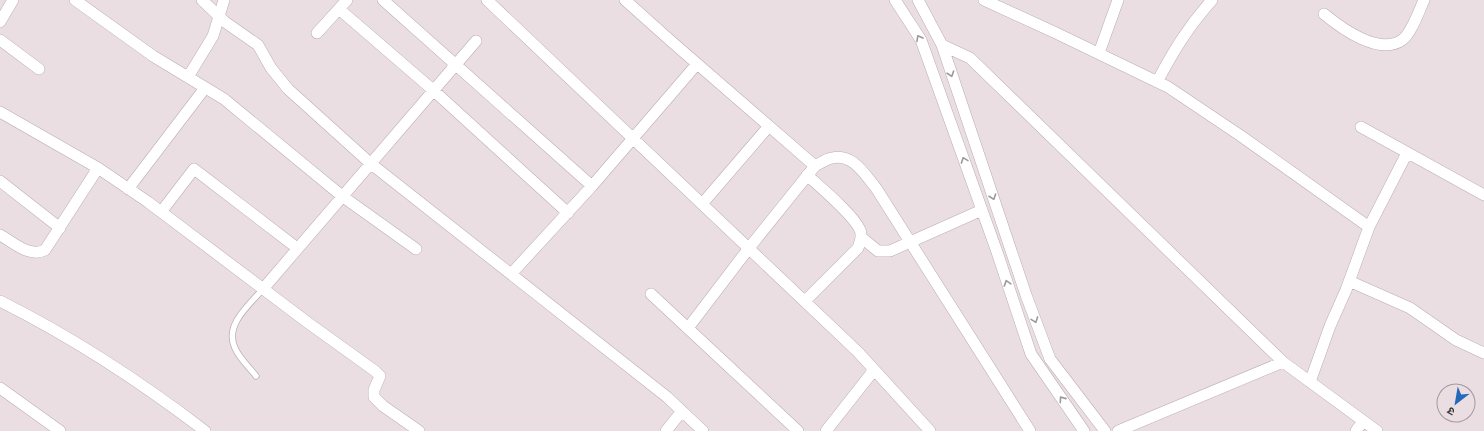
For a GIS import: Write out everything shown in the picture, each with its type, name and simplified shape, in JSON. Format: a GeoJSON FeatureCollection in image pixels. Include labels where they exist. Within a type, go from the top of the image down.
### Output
{"type":"FeatureCollection","features":[{"type":"Feature","properties":{"kind":"street"},"geometry":{"type":"LineString","coordinates":[[0,22],[13,0]]}},
{"type":"Feature","properties":{"kind":"street"},"geometry":{"type":"LineString","coordinates":[[75,0],[153,56],[224,99],[342,196],[416,249]]}},
{"type":"Feature","properties":{"kind":"street"},"geometry":{"type":"LineString","coordinates":[[202,0],[225,22],[258,45],[271,68],[288,89],[370,163],[667,397],[703,431]]}},
{"type":"Feature","properties":{"kind":"street"},"geometry":{"type":"LineString","coordinates":[[188,78],[213,36],[224,0]]}},
{"type":"Feature","properties":{"kind":"street"},"geometry":{"type":"LineString","coordinates":[[317,34],[347,0]]}},
{"type":"Feature","properties":{"kind":"street"},"geometry":{"type":"LineString","coordinates":[[383,0],[592,186]]}},
{"type":"Feature","properties":{"kind":"street"},"geometry":{"type":"LineString","coordinates":[[625,0],[815,166]]}},
{"type":"Feature","properties":{"kind":"street"},"geometry":{"type":"LineString","coordinates":[[895,0],[921,40],[982,210],[1030,354],[1084,431]]}},
{"type":"Feature","properties":{"kind":"street"},"geometry":{"type":"LineString","coordinates":[[918,0],[942,45],[1026,295],[1050,359],[1105,431]]}},
{"type":"Feature","properties":{"kind":"street"},"geometry":{"type":"LineString","coordinates":[[984,0],[1168,87],[1241,136],[1370,227]]}},
{"type":"Feature","properties":{"kind":"street"},"geometry":{"type":"LineString","coordinates":[[1098,53],[1118,0]]}},
{"type":"Feature","properties":{"kind":"street"},"geometry":{"type":"LineString","coordinates":[[1157,82],[1181,38],[1212,0]]}},
{"type":"Feature","properties":{"kind":"street"},"geometry":{"type":"LineString","coordinates":[[1324,14],[1338,26],[1368,41],[1378,44],[1395,43],[1402,40],[1408,34],[1424,0]]}},
{"type":"Feature","properties":{"kind":"street"},"geometry":{"type":"LineString","coordinates":[[491,2],[858,352],[930,431]]}},
{"type":"Feature","properties":{"kind":"street"},"geometry":{"type":"LineString","coordinates":[[339,9],[433,90],[568,212]]}},
{"type":"Feature","properties":{"kind":"street"},"geometry":{"type":"LineString","coordinates":[[0,40],[39,70]]}},
{"type":"Feature","properties":{"kind":"street"},"geometry":{"type":"LineString","coordinates":[[263,289],[476,41]]}},
{"type":"Feature","properties":{"kind":"street"},"geometry":{"type":"LineString","coordinates":[[942,45],[970,58],[1283,362],[1377,431]]}},
{"type":"Feature","properties":{"kind":"street"},"geometry":{"type":"LineString","coordinates":[[511,274],[592,186],[697,64]]}},
{"type":"Feature","properties":{"kind":"street"},"geometry":{"type":"LineString","coordinates":[[128,189],[205,88]]}},
{"type":"Feature","properties":{"kind":"street"},"geometry":{"type":"LineString","coordinates":[[0,112],[98,168],[379,374],[380,376],[374,390],[374,397],[383,406],[419,431]]}},
{"type":"Feature","properties":{"kind":"street"},"geometry":{"type":"LineString","coordinates":[[702,204],[769,126]]}},
{"type":"Feature","properties":{"kind":"street"},"geometry":{"type":"LineString","coordinates":[[1361,127],[1484,195]]}},
{"type":"Feature","properties":{"kind":"street"},"geometry":{"type":"LineString","coordinates":[[1310,382],[1330,326],[1370,227],[1407,153]]}},
{"type":"Feature","properties":{"kind":"street"},"geometry":{"type":"LineString","coordinates":[[688,328],[749,248],[815,166],[828,159],[841,157],[858,167],[876,188],[1030,431]]}},
{"type":"Feature","properties":{"kind":"street"},"geometry":{"type":"LineString","coordinates":[[0,234],[28,251],[36,253],[45,250],[98,168]]}},
{"type":"Feature","properties":{"kind":"street"},"geometry":{"type":"LineString","coordinates":[[160,212],[194,169],[297,248]]}},
{"type":"Feature","properties":{"kind":"street"},"geometry":{"type":"LineString","coordinates":[[805,301],[858,248],[862,238],[861,230],[854,220],[807,175]]}},
{"type":"Feature","properties":{"kind":"street"},"geometry":{"type":"LineString","coordinates":[[0,181],[60,228]]}},
{"type":"Feature","properties":{"kind":"street"},"geometry":{"type":"LineString","coordinates":[[862,238],[878,251],[890,252],[982,210]]}},
{"type":"Feature","properties":{"kind":"street"},"geometry":{"type":"LineString","coordinates":[[1349,281],[1410,308],[1456,340],[1484,353]]}},
{"type":"Feature","properties":{"kind":"street"},"geometry":{"type":"LineString","coordinates":[[651,294],[798,431]]}},
{"type":"Feature","properties":{"kind":"street"},"geometry":{"type":"LineString","coordinates":[[0,301],[104,361],[205,431]]}},
{"type":"Feature","properties":{"kind":"street"},"geometry":{"type":"LineString","coordinates":[[1118,431],[1283,362]]}},
{"type":"Feature","properties":{"kind":"street"},"geometry":{"type":"LineString","coordinates":[[826,431],[874,370]]}},
{"type":"Feature","properties":{"kind":"street"},"geometry":{"type":"LineString","coordinates":[[0,388],[60,431]]}},
{"type":"Feature","properties":{"kind":"street"},"geometry":{"type":"LineString","coordinates":[[666,431],[682,411]]}},
{"type":"Feature","properties":{"kind":"street"},"geometry":{"type":"LineString","coordinates":[[1356,431],[1363,421]]}},
{"type":"Feature","properties":{"kind":"lane"},"geometry":{"type":"LineString","coordinates":[[256,376],[235,349],[232,331],[235,323],[243,312],[263,289]]}}]}
